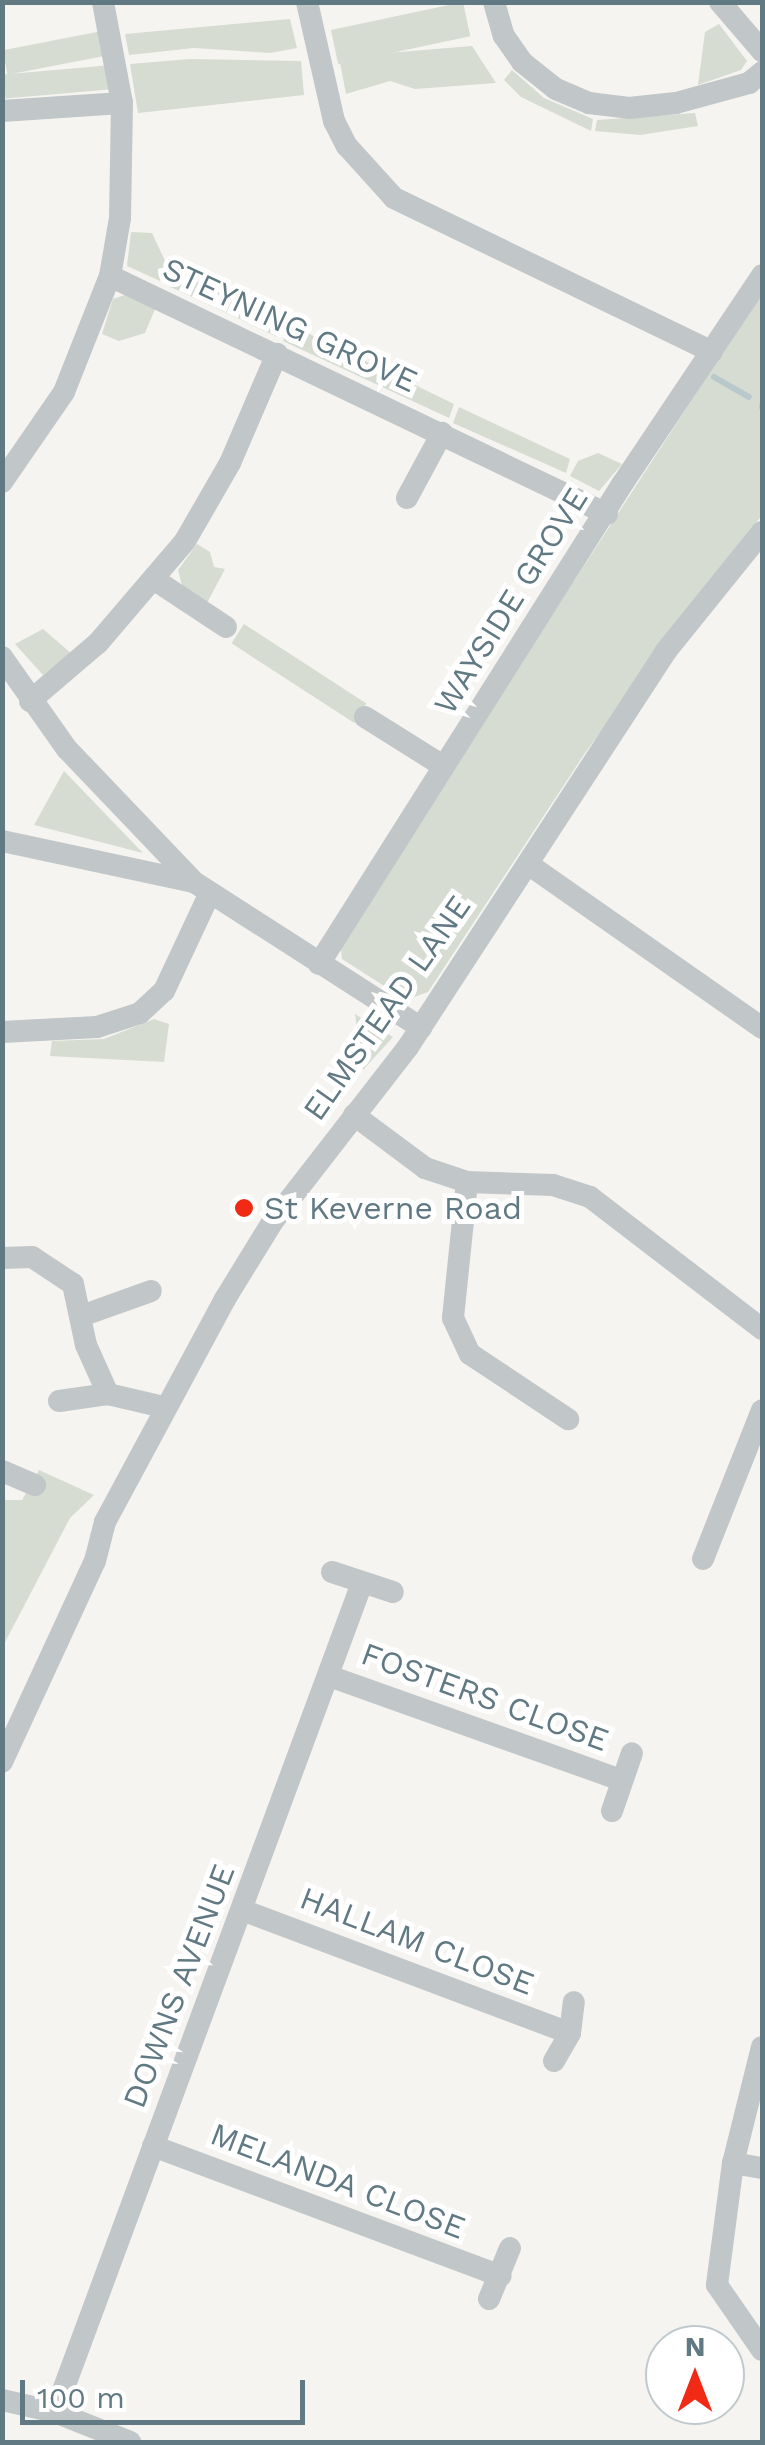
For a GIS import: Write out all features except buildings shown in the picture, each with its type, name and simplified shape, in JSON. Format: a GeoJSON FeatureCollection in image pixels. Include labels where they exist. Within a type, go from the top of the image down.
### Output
{"type":"FeatureCollection","features":[{"type":"Feature","properties":{"kind":"street"},"geometry":{"type":"LineString","coordinates":[[2,482],[64,392],[110,276],[120,218],[122,102],[103,2]]}},
{"type":"Feature","properties":{"kind":"street"},"geometry":{"type":"LineString","coordinates":[[307,2],[334,120],[382,188],[407,206],[712,352]]}},
{"type":"Feature","properties":{"kind":"street"},"geometry":{"type":"LineString","coordinates":[[494,2],[504,36],[522,62],[556,89],[589,103],[629,108],[676,103],[742,86],[762,72]]}},
{"type":"Feature","properties":{"kind":"street"},"geometry":{"type":"LineString","coordinates":[[720,2],[762,51]]}},
{"type":"Feature","properties":{"kind":"street"},"geometry":{"type":"LineString","coordinates":[[2,111],[122,102]]}},
{"type":"Feature","properties":{"kind":"street","name":"STEYNING GROVE"},"geometry":{"type":"LineString","coordinates":[[110,276],[606,514]]}},
{"type":"Feature","properties":{"kind":"street","name":"WAYSIDE GROVE"},"geometry":{"type":"LineString","coordinates":[[319,964],[762,276]]}},
{"type":"Feature","properties":{"kind":"street"},"geometry":{"type":"LineString","coordinates":[[30,701],[72,668],[155,580],[222,479],[277,354]]}},
{"type":"Feature","properties":{"kind":"street","name":"STEYNING GROVE"},"geometry":{"type":"LineString","coordinates":[[407,498],[442,434]]}},
{"type":"Feature","properties":{"kind":"street","name":"ELMSTEAD LANE"},"geometry":{"type":"LineString","coordinates":[[2,1762],[95,1561],[105,1522],[164,1407],[274,1221],[421,1028],[459,960],[528,864],[666,650],[762,532]]}},
{"type":"Feature","properties":{"kind":"street"},"geometry":{"type":"LineString","coordinates":[[155,580],[226,627]]}},
{"type":"Feature","properties":{"kind":"street"},"geometry":{"type":"LineString","coordinates":[[2,658],[30,701],[116,804],[202,888],[421,1028]]}},
{"type":"Feature","properties":{"kind":"street"},"geometry":{"type":"LineString","coordinates":[[365,718],[443,766]]}},
{"type":"Feature","properties":{"kind":"street"},"geometry":{"type":"LineString","coordinates":[[2,840],[202,888]]}},
{"type":"Feature","properties":{"kind":"street"},"geometry":{"type":"LineString","coordinates":[[528,864],[762,1028]]}},
{"type":"Feature","properties":{"kind":"street"},"geometry":{"type":"LineString","coordinates":[[2,1032],[96,1027],[140,1013],[164,991],[202,888]]}},
{"type":"Feature","properties":{"kind":"street"},"geometry":{"type":"LineString","coordinates":[[354,1116],[425,1168],[467,1182],[553,1185],[590,1197],[762,1329]]}},
{"type":"Feature","properties":{"kind":"street"},"geometry":{"type":"LineString","coordinates":[[467,1182],[452,1318],[470,1354],[568,1419]]}},
{"type":"Feature","properties":{"kind":"street"},"geometry":{"type":"LineString","coordinates":[[2,1258],[32,1257],[73,1284],[84,1314],[86,1345],[108,1394]]}},
{"type":"Feature","properties":{"kind":"street"},"geometry":{"type":"LineString","coordinates":[[84,1314],[151,1291]]}},
{"type":"Feature","properties":{"kind":"street"},"geometry":{"type":"LineString","coordinates":[[59,1401],[108,1394],[164,1407]]}},
{"type":"Feature","properties":{"kind":"street"},"geometry":{"type":"LineString","coordinates":[[703,1558],[762,1410]]}},
{"type":"Feature","properties":{"kind":"street"},"geometry":{"type":"LineString","coordinates":[[2,1471],[35,1485]]}},
{"type":"Feature","properties":{"kind":"street"},"geometry":{"type":"LineString","coordinates":[[332,1572],[393,1592]]}},
{"type":"Feature","properties":{"kind":"street","name":"DOWNS AVENUE"},"geometry":{"type":"LineString","coordinates":[[55,2412],[362,1583]]}},
{"type":"Feature","properties":{"kind":"street","name":"FOSTERS CLOSE"},"geometry":{"type":"LineString","coordinates":[[329,1676],[620,1780]]}},
{"type":"Feature","properties":{"kind":"street","name":"FOSTERS CLOSE"},"geometry":{"type":"LineString","coordinates":[[612,1810],[632,1753]]}},
{"type":"Feature","properties":{"kind":"street","name":"HALLAM CLOSE"},"geometry":{"type":"LineString","coordinates":[[242,1910],[570,2033]]}},
{"type":"Feature","properties":{"kind":"street","name":"HALLAM CLOSE"},"geometry":{"type":"LineString","coordinates":[[554,2061],[570,2033],[574,2002]]}},
{"type":"Feature","properties":{"kind":"street"},"geometry":{"type":"LineString","coordinates":[[762,2047],[733,2163],[717,2285],[762,2350]]}},
{"type":"Feature","properties":{"kind":"street","name":"MELANDA CLOSE"},"geometry":{"type":"LineString","coordinates":[[153,2146],[500,2276]]}},
{"type":"Feature","properties":{"kind":"street"},"geometry":{"type":"LineString","coordinates":[[733,2163],[762,2168]]}},
{"type":"Feature","properties":{"kind":"street","name":"MELANDA CLOSE"},"geometry":{"type":"LineString","coordinates":[[489,2299],[510,2248]]}},
{"type":"Feature","properties":{"kind":"street"},"geometry":{"type":"LineString","coordinates":[[2,2400],[55,2412],[124,2442]]}},
{"type":"Feature","properties":{"kind":"shaded area"},"geometry":{"type":"Polygon","coordinates":[[[463,2],[470,36],[338,64],[331,30],[463,2]]]}},
{"type":"Feature","properties":{"kind":"shaded area"},"geometry":{"type":"Polygon","coordinates":[[[290,19],[297,48],[270,53],[194,48],[129,55],[125,34],[290,19]]]}},
{"type":"Feature","properties":{"kind":"shaded area"},"geometry":{"type":"Polygon","coordinates":[[[719,24],[747,61],[741,70],[698,85],[705,32],[719,24]]]}},
{"type":"Feature","properties":{"kind":"shaded area"},"geometry":{"type":"Polygon","coordinates":[[[102,31],[107,56],[8,75],[3,50],[102,31]]]}},
{"type":"Feature","properties":{"kind":"shaded area"},"geometry":{"type":"Polygon","coordinates":[[[472,46],[496,83],[415,89],[390,81],[346,94],[339,57],[472,46]]]}},
{"type":"Feature","properties":{"kind":"shaded area"},"geometry":{"type":"Polygon","coordinates":[[[189,59],[301,61],[304,95],[138,113],[130,64],[189,59]]]}},
{"type":"Feature","properties":{"kind":"shaded area"},"geometry":{"type":"Polygon","coordinates":[[[112,65],[114,89],[6,98],[3,74],[112,65]]]}},
{"type":"Feature","properties":{"kind":"shaded area"},"geometry":{"type":"Polygon","coordinates":[[[512,70],[544,98],[593,119],[591,131],[521,97],[504,80],[512,70]]]}},
{"type":"Feature","properties":{"kind":"shaded area"},"geometry":{"type":"Polygon","coordinates":[[[695,113],[698,126],[640,135],[595,131],[597,120],[695,113]]]}},
{"type":"Feature","properties":{"kind":"shaded area"},"geometry":{"type":"Polygon","coordinates":[[[131,232],[152,233],[166,263],[160,281],[127,266],[131,232]]]}},
{"type":"Feature","properties":{"kind":"shaded area"},"geometry":{"type":"Polygon","coordinates":[[[172,270],[283,322],[277,336],[165,285],[172,270]]]}},
{"type":"Feature","properties":{"kind":"shaded area"},"geometry":{"type":"Polygon","coordinates":[[[762,292],[762,515],[585,753],[428,992],[406,1000],[342,959],[340,941],[762,292]]]}},
{"type":"Feature","properties":{"kind":"shaded area"},"geometry":{"type":"Polygon","coordinates":[[[125,295],[155,309],[145,333],[119,341],[102,334],[113,299],[125,295]]]}},
{"type":"Feature","properties":{"kind":"shaded area"},"geometry":{"type":"Polygon","coordinates":[[[291,325],[454,404],[449,418],[283,341],[291,325]]]}},
{"type":"Feature","properties":{"kind":"shaded area"},"geometry":{"type":"Polygon","coordinates":[[[459,407],[570,459],[566,473],[453,423],[459,407]]]}},
{"type":"Feature","properties":{"kind":"shaded area"},"geometry":{"type":"Polygon","coordinates":[[[598,453],[622,464],[599,491],[570,476],[578,461],[598,453]]]}},
{"type":"Feature","properties":{"kind":"shaded area"},"geometry":{"type":"Polygon","coordinates":[[[197,544],[210,552],[214,567],[225,569],[207,603],[182,586],[178,570],[197,544]]]}},
{"type":"Feature","properties":{"kind":"shaded area"},"geometry":{"type":"Polygon","coordinates":[[[244,624],[366,704],[354,723],[231,643],[244,624]]]}},
{"type":"Feature","properties":{"kind":"shaded area"},"geometry":{"type":"Polygon","coordinates":[[[43,629],[72,654],[43,675],[15,644],[43,629]]]}},
{"type":"Feature","properties":{"kind":"shaded area"},"geometry":{"type":"Polygon","coordinates":[[[64,771],[143,853],[34,825],[64,771]]]}},
{"type":"Feature","properties":{"kind":"shaded area"},"geometry":{"type":"Polygon","coordinates":[[[355,1014],[393,1037],[363,1070],[359,1039],[355,1014]]]}},
{"type":"Feature","properties":{"kind":"shaded area"},"geometry":{"type":"Polygon","coordinates":[[[154,1019],[169,1024],[164,1062],[50,1056],[52,1041],[104,1039],[154,1019]]]}},
{"type":"Feature","properties":{"kind":"shaded area"},"geometry":{"type":"Polygon","coordinates":[[[39,1470],[94,1495],[70,1518],[3,1646],[3,1500],[22,1500],[39,1470]]]}},
{"type":"Feature","properties":{"kind":"waterway"},"geometry":{"type":"LineString","coordinates":[[714,377],[749,397]]}},
{"type":"Feature","properties":{"kind":"place","name":"St Keverne Road"},"geometry":{"type":"Point","coordinates":[244,1208]}}]}
